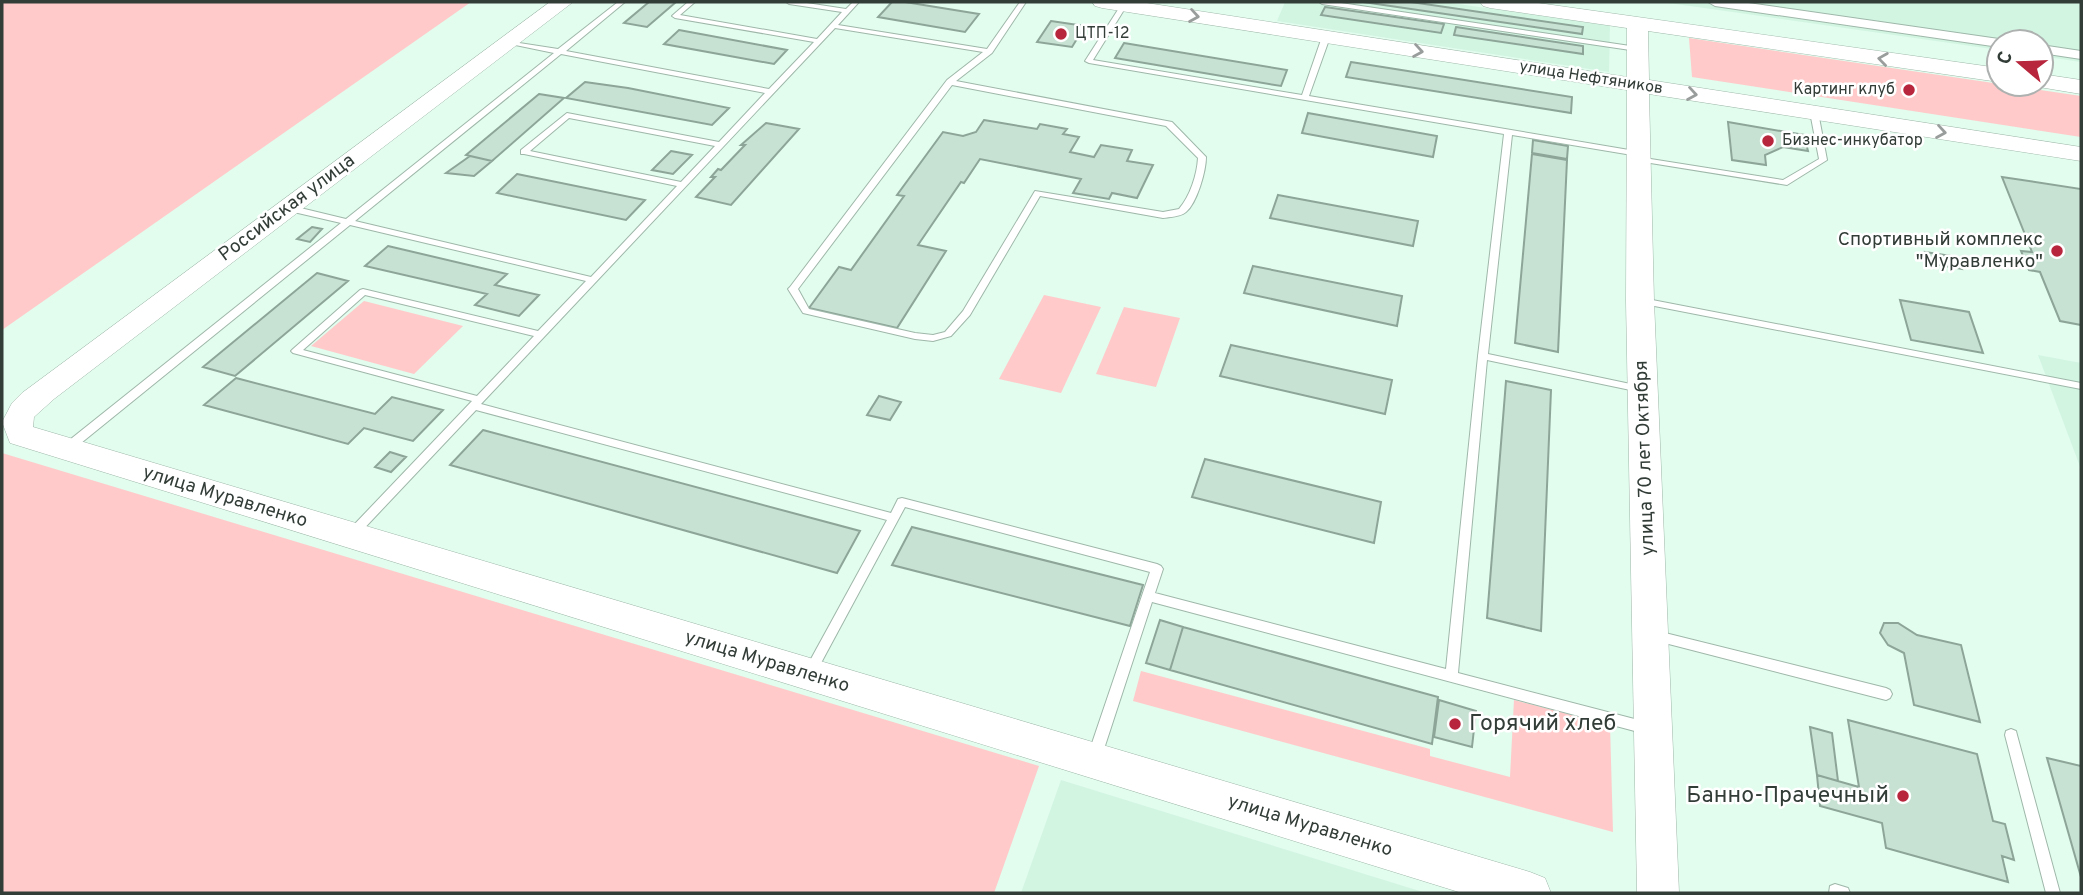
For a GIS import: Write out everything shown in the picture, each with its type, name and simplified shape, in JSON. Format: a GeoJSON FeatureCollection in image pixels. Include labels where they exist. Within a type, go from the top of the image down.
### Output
{"type":"FeatureCollection","features":[{"type":"Feature","properties":{"kind":"street","name":"Российская улица"},"geometry":{"type":"LineString","coordinates":[[16,419],[43,392],[563,2]]}},
{"type":"Feature","properties":{"kind":"street","name":"улица Нефтяников"},"geometry":{"type":"LineString","coordinates":[[1102,2],[2081,153]]}},
{"type":"Feature","properties":{"kind":"street"},"geometry":{"type":"LineString","coordinates":[[1490,2],[1637,36],[1985,73]]}},
{"type":"Feature","properties":{"kind":"street"},"geometry":{"type":"LineString","coordinates":[[1715,2],[1985,41]]}},
{"type":"Feature","properties":{"kind":"street","name":"улица 70 лет Октября"},"geometry":{"type":"LineString","coordinates":[[1637,36],[1640,301],[1658,893]]}},
{"type":"Feature","properties":{"kind":"street"},"geometry":{"type":"LineString","coordinates":[[2055,51],[2081,55]]}},
{"type":"Feature","properties":{"kind":"street"},"geometry":{"type":"LineString","coordinates":[[2055,83],[2081,87]]}},
{"type":"Feature","properties":{"kind":"street","name":"улица Муравленко"},"geometry":{"type":"LineString","coordinates":[[16,419],[16,428],[21,435],[1530,893]]}},
{"type":"Feature","properties":{"kind":"lane"},"geometry":{"type":"LineString","coordinates":[[66,449],[622,2]]}},
{"type":"Feature","properties":{"kind":"lane"},"geometry":{"type":"LineString","coordinates":[[692,2],[675,16],[819,41]]}},
{"type":"Feature","properties":{"kind":"lane"},"geometry":{"type":"LineString","coordinates":[[789,2],[847,11]]}},
{"type":"Feature","properties":{"kind":"lane"},"geometry":{"type":"LineString","coordinates":[[351,535],[856,2]]}},
{"type":"Feature","properties":{"kind":"lane"},"geometry":{"type":"LineString","coordinates":[[950,82],[1169,124],[1202,157],[1203,166],[1184,209],[1175,214],[1163,215],[1038,193],[967,313],[948,334],[933,338],[915,336],[806,311],[793,289],[950,82],[989,51],[1023,2]]}},
{"type":"Feature","properties":{"kind":"lane"},"geometry":{"type":"LineString","coordinates":[[1322,2],[1637,36]]}},
{"type":"Feature","properties":{"kind":"lane"},"geometry":{"type":"LineString","coordinates":[[1124,5],[1089,61],[1507,132],[1784,183],[1823,160],[1814,112]]}},
{"type":"Feature","properties":{"kind":"lane"},"geometry":{"type":"LineString","coordinates":[[834,26],[989,51]]}},
{"type":"Feature","properties":{"kind":"lane"},"geometry":{"type":"LineString","coordinates":[[1305,98],[1326,37]]}},
{"type":"Feature","properties":{"kind":"lane"},"geometry":{"type":"LineString","coordinates":[[508,43],[771,92]]}},
{"type":"Feature","properties":{"kind":"lane"},"geometry":{"type":"LineString","coordinates":[[683,185],[524,152],[567,115],[721,145]]}},
{"type":"Feature","properties":{"kind":"lane"},"geometry":{"type":"LineString","coordinates":[[1451,677],[1507,132]]}},
{"type":"Feature","properties":{"kind":"lane"},"geometry":{"type":"LineString","coordinates":[[288,208],[593,280]]}},
{"type":"Feature","properties":{"kind":"lane"},"geometry":{"type":"LineString","coordinates":[[541,335],[363,292],[296,351],[894,517]]}},
{"type":"Feature","properties":{"kind":"lane"},"geometry":{"type":"LineString","coordinates":[[1640,301],[2081,387]]}},
{"type":"Feature","properties":{"kind":"lane"},"geometry":{"type":"LineString","coordinates":[[1483,356],[1643,390]]}},
{"type":"Feature","properties":{"kind":"lane"},"geometry":{"type":"LineString","coordinates":[[808,674],[902,502],[1157,569],[1094,761]]}},
{"type":"Feature","properties":{"kind":"lane"},"geometry":{"type":"LineString","coordinates":[[1148,596],[1652,730]]}},
{"type":"Feature","properties":{"kind":"lane"},"geometry":{"type":"LineString","coordinates":[[1651,634],[1886,694]]}},
{"type":"Feature","properties":{"kind":"lane"},"geometry":{"type":"LineString","coordinates":[[2011,735],[2053,893]]}},
{"type":"Feature","properties":{"kind":"shaded area"},"geometry":{"type":"Polygon","coordinates":[[[2,2],[471,2],[2,330],[2,2]]]}},
{"type":"Feature","properties":{"kind":"shaded area"},"geometry":{"type":"Polygon","coordinates":[[[1285,2],[1444,2],[1610,26],[1609,72],[1277,21],[1285,2]]]}},
{"type":"Feature","properties":{"kind":"shaded area"},"geometry":{"type":"Polygon","coordinates":[[[1662,2],[2081,2],[2081,62],[2055,58],[2055,28],[1985,28],[1985,48],[1662,2]]]}},
{"type":"Feature","properties":{"kind":"shaded area","name":"Картинг клуб"},"geometry":{"type":"Polygon","coordinates":[[[1689,38],[1985,82],[1985,98],[2055,98],[2055,92],[2081,96],[2081,137],[1692,77],[1689,38]]]}},
{"type":"Feature","properties":{"kind":"shaded area"},"geometry":{"type":"Polygon","coordinates":[[[1044,295],[1101,307],[1061,393],[999,379],[1044,295]]]}},
{"type":"Feature","properties":{"kind":"shaded area"},"geometry":{"type":"Polygon","coordinates":[[[364,301],[463,326],[414,374],[311,346],[364,301]]]}},
{"type":"Feature","properties":{"kind":"shaded area"},"geometry":{"type":"Polygon","coordinates":[[[1124,307],[1180,318],[1156,387],[1096,374],[1124,307]]]}},
{"type":"Feature","properties":{"kind":"shaded area"},"geometry":{"type":"Polygon","coordinates":[[[2038,355],[2081,363],[2081,469],[2038,355]]]}},
{"type":"Feature","properties":{"kind":"shaded area"},"geometry":{"type":"Polygon","coordinates":[[[2,453],[1039,766],[994,893],[2,893],[2,453]]]}},
{"type":"Feature","properties":{"kind":"shaded area"},"geometry":{"type":"Polygon","coordinates":[[[1141,671],[1430,749],[1430,756],[1510,777],[1514,700],[1610,725],[1613,832],[1133,701],[1141,671]]]}},
{"type":"Feature","properties":{"kind":"shaded area"},"geometry":{"type":"Polygon","coordinates":[[[1061,780],[1426,893],[1021,893],[1061,780]]]}},
{"type":"Feature","properties":{"kind":"building"},"geometry":{"type":"Polygon","coordinates":[[[649,2],[676,2],[647,27],[624,23],[649,2]]]}},
{"type":"Feature","properties":{"kind":"building"},"geometry":{"type":"Polygon","coordinates":[[[892,2],[979,14],[965,32],[878,17],[892,2]]]}},
{"type":"Feature","properties":{"kind":"building"},"geometry":{"type":"Polygon","coordinates":[[[1363,2],[1411,2],[1583,27],[1582,34],[1363,2]]]}},
{"type":"Feature","properties":{"kind":"building"},"geometry":{"type":"Polygon","coordinates":[[[1325,7],[1444,24],[1441,33],[1321,15],[1325,7]]]}},
{"type":"Feature","properties":{"kind":"building","name":"ЦТП-12"},"geometry":{"type":"Polygon","coordinates":[[[1051,21],[1085,26],[1072,47],[1037,42],[1051,21]]]}},
{"type":"Feature","properties":{"kind":"building"},"geometry":{"type":"Polygon","coordinates":[[[1456,27],[1583,46],[1583,54],[1454,35],[1456,27]]]}},
{"type":"Feature","properties":{"kind":"building"},"geometry":{"type":"Polygon","coordinates":[[[679,30],[787,50],[774,64],[664,44],[679,30]]]}},
{"type":"Feature","properties":{"kind":"building"},"geometry":{"type":"Polygon","coordinates":[[[1124,43],[1287,70],[1281,86],[1115,58],[1124,43]]]}},
{"type":"Feature","properties":{"kind":"building"},"geometry":{"type":"Polygon","coordinates":[[[1351,62],[1572,97],[1571,113],[1346,77],[1351,62]]]}},
{"type":"Feature","properties":{"kind":"building"},"geometry":{"type":"Polygon","coordinates":[[[585,82],[729,108],[712,125],[566,98],[585,82]]]}},
{"type":"Feature","properties":{"kind":"building"},"geometry":{"type":"Polygon","coordinates":[[[539,94],[564,98],[492,161],[466,155],[539,94]]]}},
{"type":"Feature","properties":{"kind":"building"},"geometry":{"type":"Polygon","coordinates":[[[1308,113],[1437,136],[1433,157],[1302,133],[1308,113]]]}},
{"type":"Feature","properties":{"kind":"building"},"geometry":{"type":"Polygon","coordinates":[[[984,120],[1037,129],[1040,124],[1067,129],[1063,134],[1079,137],[1070,152],[1094,157],[1101,145],[1132,150],[1127,161],[1153,165],[1137,198],[1112,193],[1109,199],[1073,193],[1081,179],[980,159],[918,245],[946,251],[897,328],[809,308],[839,267],[851,270],[904,196],[897,195],[943,132],[963,136],[976,132],[984,120]]]}},
{"type":"Feature","properties":{"kind":"building","name":"Бизнес-инкубатор"},"geometry":{"type":"Polygon","coordinates":[[[1728,122],[1804,135],[1808,151],[1783,147],[1765,155],[1766,165],[1732,160],[1728,122]]]}},
{"type":"Feature","properties":{"kind":"building"},"geometry":{"type":"Polygon","coordinates":[[[766,123],[799,129],[731,205],[696,197],[715,177],[711,177],[718,169],[721,170],[745,145],[741,145],[766,123]]]}},
{"type":"Feature","properties":{"kind":"building"},"geometry":{"type":"Polygon","coordinates":[[[1533,140],[1568,146],[1567,159],[1532,153],[1533,140]]]}},
{"type":"Feature","properties":{"kind":"building"},"geometry":{"type":"Polygon","coordinates":[[[671,151],[692,155],[673,174],[652,170],[671,151]]]}},
{"type":"Feature","properties":{"kind":"building"},"geometry":{"type":"Polygon","coordinates":[[[1532,154],[1567,160],[1558,352],[1515,343],[1532,154]]]}},
{"type":"Feature","properties":{"kind":"building"},"geometry":{"type":"Polygon","coordinates":[[[470,156],[492,161],[474,176],[446,173],[470,156]]]}},
{"type":"Feature","properties":{"kind":"building"},"geometry":{"type":"Polygon","coordinates":[[[517,174],[645,200],[626,220],[497,193],[517,174]]]}},
{"type":"Feature","properties":{"kind":"building","name":"Спортивный комплекс \"Муравленко\""},"geometry":{"type":"Polygon","coordinates":[[[2002,177],[2081,189],[2081,325],[2060,321],[2040,272],[2029,270],[2021,251],[2032,252],[2002,177]]]}},
{"type":"Feature","properties":{"kind":"building"},"geometry":{"type":"Polygon","coordinates":[[[1278,195],[1418,221],[1413,246],[1270,218],[1278,195]]]}},
{"type":"Feature","properties":{"kind":"building"},"geometry":{"type":"Polygon","coordinates":[[[312,227],[322,229],[310,242],[297,239],[312,227]]]}},
{"type":"Feature","properties":{"kind":"building"},"geometry":{"type":"Polygon","coordinates":[[[388,246],[507,274],[495,285],[539,295],[519,316],[475,305],[487,294],[365,266],[388,246]]]}},
{"type":"Feature","properties":{"kind":"building"},"geometry":{"type":"Polygon","coordinates":[[[1925,252],[1958,257],[1962,269],[1928,263],[1925,252]]]}},
{"type":"Feature","properties":{"kind":"building"},"geometry":{"type":"Polygon","coordinates":[[[1253,266],[1402,296],[1397,326],[1244,293],[1253,266]]]}},
{"type":"Feature","properties":{"kind":"building"},"geometry":{"type":"Polygon","coordinates":[[[317,273],[348,281],[235,376],[203,367],[317,273]]]}},
{"type":"Feature","properties":{"kind":"building"},"geometry":{"type":"Polygon","coordinates":[[[1900,300],[1969,312],[1983,353],[1911,340],[1900,300]]]}},
{"type":"Feature","properties":{"kind":"building"},"geometry":{"type":"Polygon","coordinates":[[[1231,345],[1392,380],[1385,414],[1220,376],[1231,345]]]}},
{"type":"Feature","properties":{"kind":"building"},"geometry":{"type":"Polygon","coordinates":[[[236,378],[375,414],[392,397],[443,410],[413,441],[364,428],[348,444],[204,405],[236,378]]]}},
{"type":"Feature","properties":{"kind":"building"},"geometry":{"type":"Polygon","coordinates":[[[1506,381],[1551,390],[1541,631],[1487,618],[1506,381]]]}},
{"type":"Feature","properties":{"kind":"building"},"geometry":{"type":"Polygon","coordinates":[[[879,396],[901,402],[890,420],[867,415],[879,396]]]}},
{"type":"Feature","properties":{"kind":"building"},"geometry":{"type":"Polygon","coordinates":[[[483,430],[860,531],[837,573],[450,465],[483,430]]]}},
{"type":"Feature","properties":{"kind":"building"},"geometry":{"type":"Polygon","coordinates":[[[390,452],[406,457],[391,472],[375,467],[390,452]]]}},
{"type":"Feature","properties":{"kind":"building"},"geometry":{"type":"Polygon","coordinates":[[[1205,459],[1381,502],[1374,543],[1192,497],[1205,459]]]}},
{"type":"Feature","properties":{"kind":"building"},"geometry":{"type":"Polygon","coordinates":[[[912,527],[1143,585],[1130,626],[892,565],[912,527]]]}},
{"type":"Feature","properties":{"kind":"building"},"geometry":{"type":"Polygon","coordinates":[[[1160,620],[1183,627],[1170,670],[1146,663],[1160,620]]]}},
{"type":"Feature","properties":{"kind":"building"},"geometry":{"type":"Polygon","coordinates":[[[1884,623],[1898,623],[1917,635],[1961,645],[1980,722],[1914,705],[1904,653],[1888,645],[1880,633],[1884,623]]]}},
{"type":"Feature","properties":{"kind":"building"},"geometry":{"type":"Polygon","coordinates":[[[1183,627],[1438,697],[1432,744],[1170,670],[1183,627]]]}},
{"type":"Feature","properties":{"kind":"building","name":"Горячий хлеб"},"geometry":{"type":"Polygon","coordinates":[[[1439,700],[1476,711],[1472,747],[1434,737],[1439,700]]]}},
{"type":"Feature","properties":{"kind":"building","name":"Банно-Прачечный"},"geometry":{"type":"Polygon","coordinates":[[[1848,720],[1977,754],[1993,821],[2005,824],[2014,860],[2002,856],[2008,882],[1886,848],[1882,823],[1820,806],[1817,775],[1859,787],[1848,720]]]}},
{"type":"Feature","properties":{"kind":"building"},"geometry":{"type":"Polygon","coordinates":[[[1810,727],[1832,733],[1838,781],[1817,775],[1810,727]]]}},
{"type":"Feature","properties":{"kind":"building"},"geometry":{"type":"Polygon","coordinates":[[[2047,758],[2081,766],[2081,877],[2047,758]]]}},
{"type":"Feature","properties":{"kind":"place","name":"ЦТП-12"},"geometry":{"type":"Point","coordinates":[1061,34]}},
{"type":"Feature","properties":{"kind":"place","name":"Картинг клуб"},"geometry":{"type":"Point","coordinates":[1909,90]}},
{"type":"Feature","properties":{"kind":"place","name":"Бизнес-инкубатор"},"geometry":{"type":"Point","coordinates":[1768,141]}},
{"type":"Feature","properties":{"kind":"place","name":"Спортивный комплекс \"Муравленко\""},"geometry":{"type":"Point","coordinates":[2057,251]}},
{"type":"Feature","properties":{"kind":"place","name":"Горячий хлеб"},"geometry":{"type":"Point","coordinates":[1455,724]}},
{"type":"Feature","properties":{"kind":"place","name":"Банно-Прачечный"},"geometry":{"type":"Point","coordinates":[1903,796]}}]}
